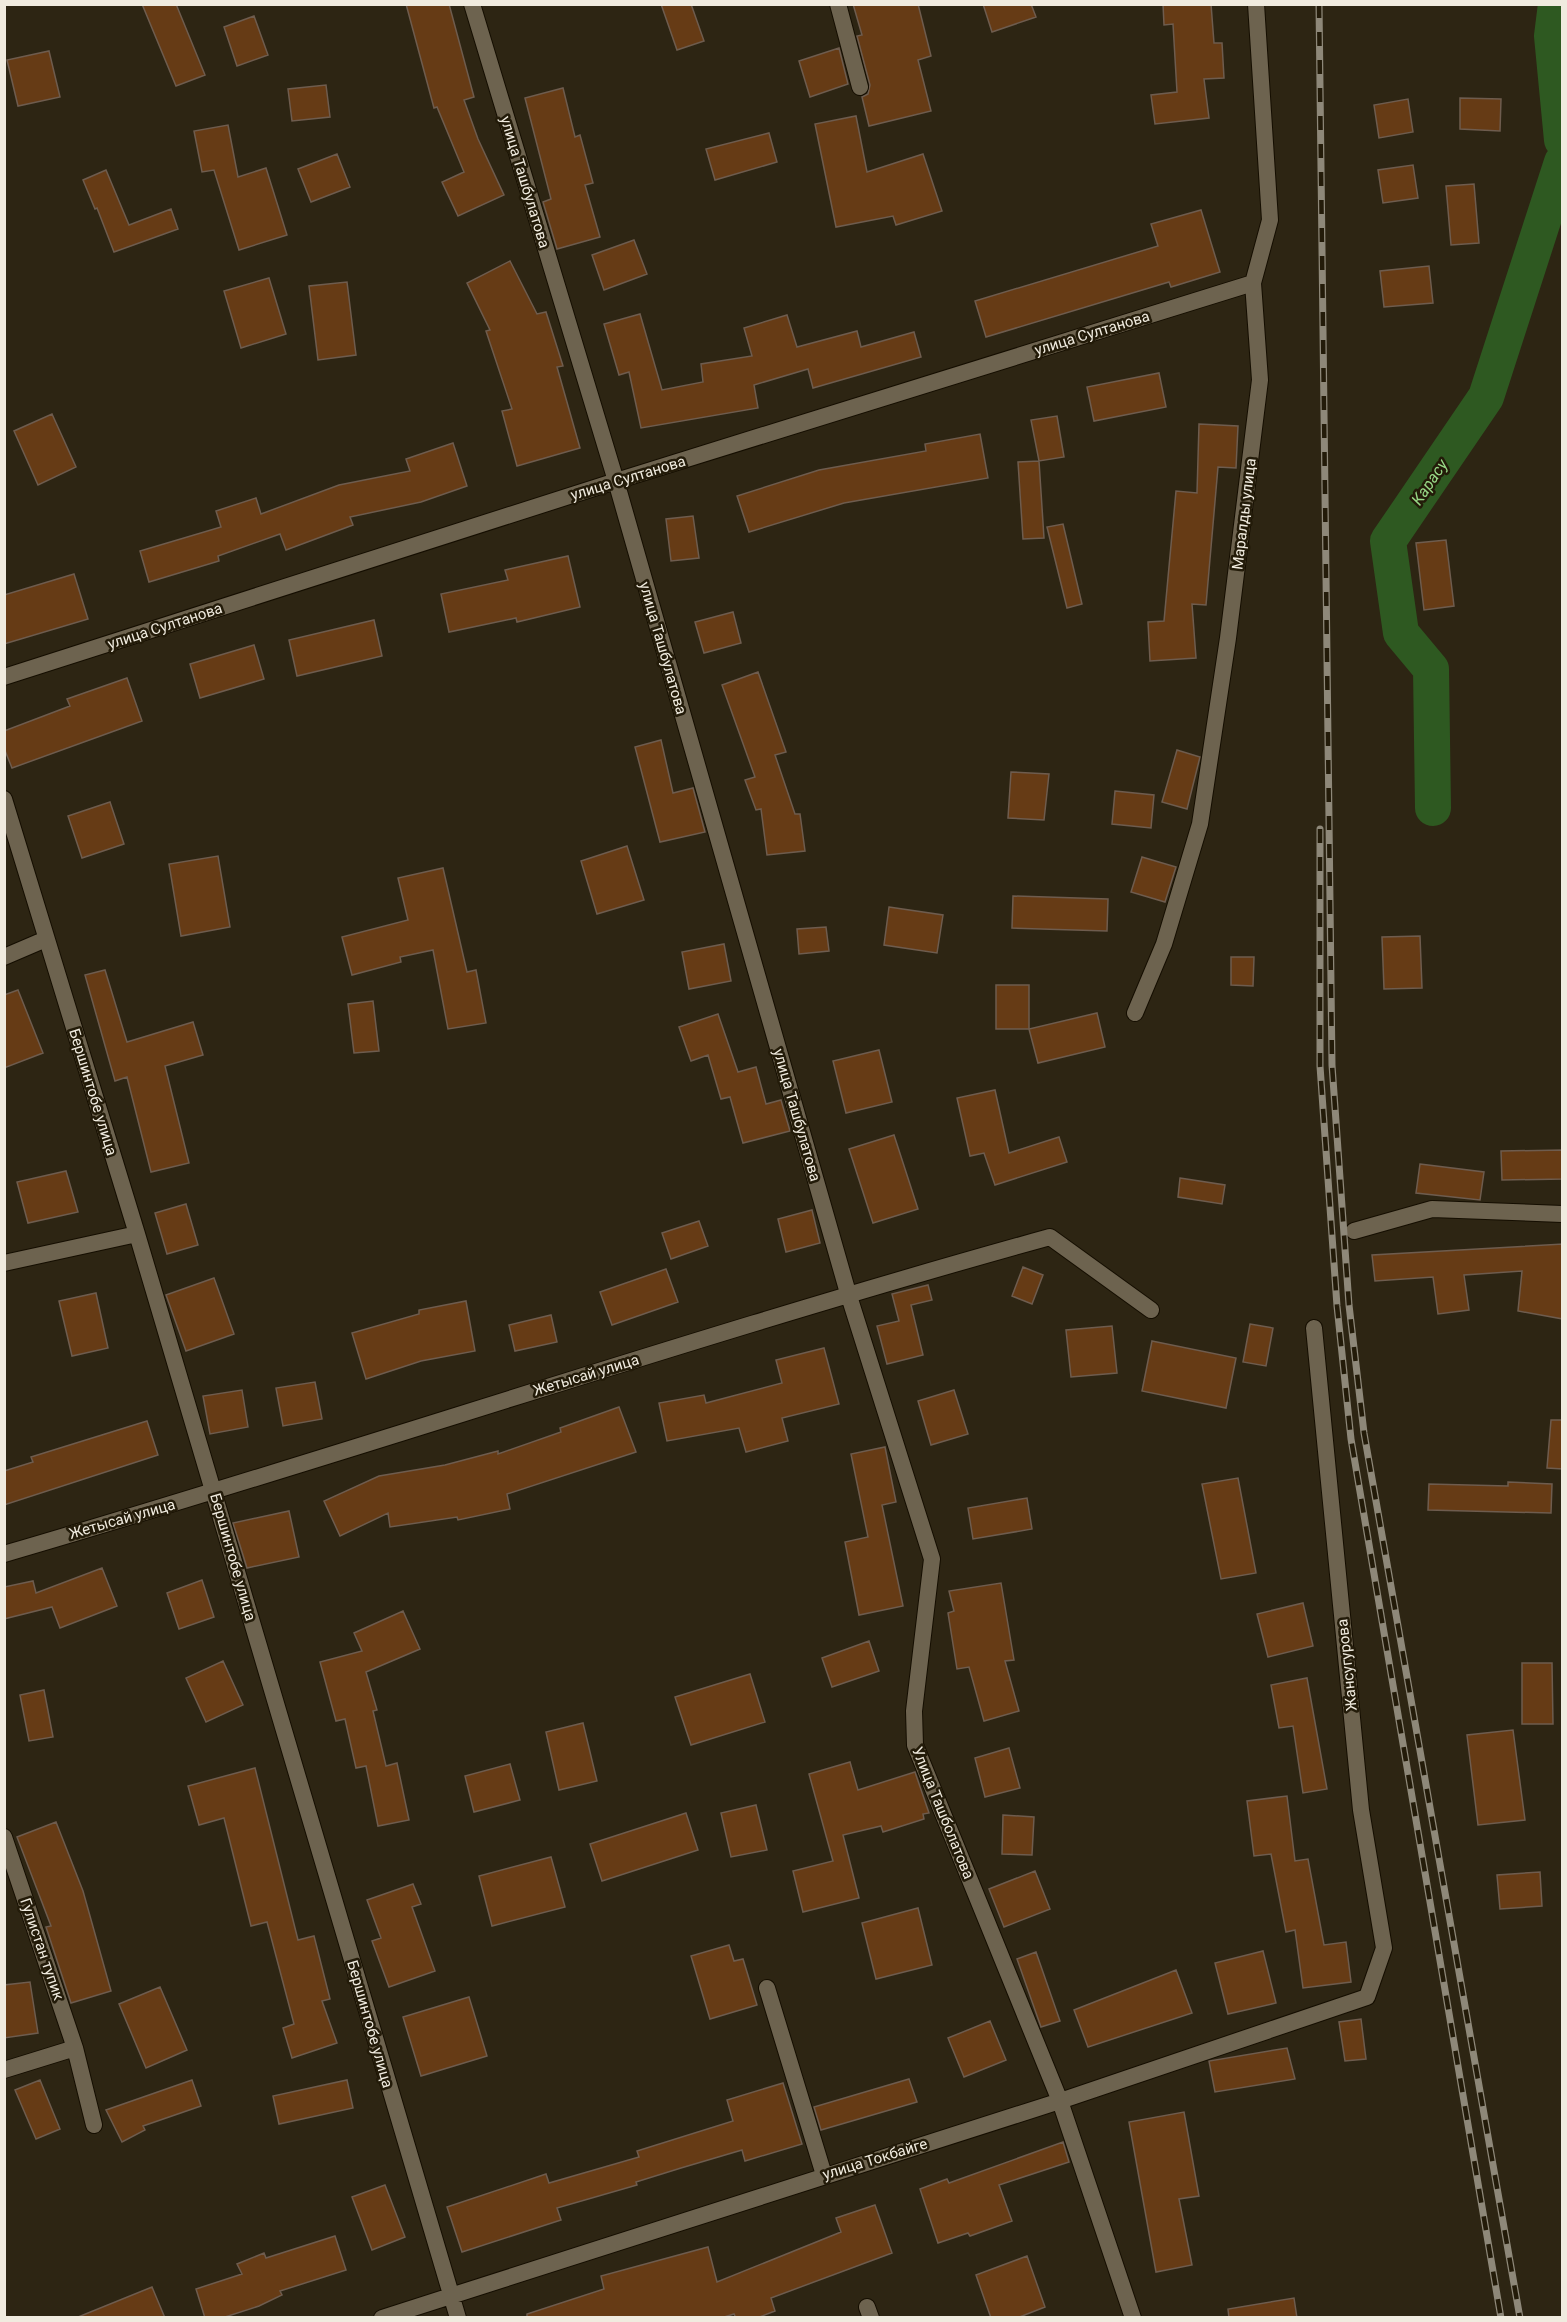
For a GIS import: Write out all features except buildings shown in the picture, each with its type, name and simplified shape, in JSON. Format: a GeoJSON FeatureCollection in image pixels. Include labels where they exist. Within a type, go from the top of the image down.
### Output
{"type":"FeatureCollection","features":[{"type":"Feature","properties":{"kind":"street","name":"улица Ташбулатова"},"geometry":{"type":"LineString","coordinates":[[472,4],[616,481],[848,1293]]}},
{"type":"Feature","properties":{"kind":"street"},"geometry":{"type":"LineString","coordinates":[[838,4],[860,87]]}},
{"type":"Feature","properties":{"kind":"street","name":"Маралды улица"},"geometry":{"type":"LineString","coordinates":[[1135,1013],[1164,944],[1200,824],[1228,638],[1260,380],[1253,283],[1270,220],[1256,4]]}},
{"type":"Feature","properties":{"kind":"street","name":"улица Султанова"},"geometry":{"type":"LineString","coordinates":[[4,677],[616,481],[1253,283]]}},
{"type":"Feature","properties":{"kind":"street","name":"Бершинтобе улица"},"geometry":{"type":"LineString","coordinates":[[4,799],[137,1234],[458,2318]]}},
{"type":"Feature","properties":{"kind":"street"},"geometry":{"type":"LineString","coordinates":[[4,957],[46,939]]}},
{"type":"Feature","properties":{"kind":"street"},"geometry":{"type":"LineString","coordinates":[[1354,1231],[1432,1209],[1563,1214]]}},
{"type":"Feature","properties":{"kind":"street"},"geometry":{"type":"LineString","coordinates":[[4,1263],[137,1234]]}},
{"type":"Feature","properties":{"kind":"street","name":"Жетысай улица"},"geometry":{"type":"LineString","coordinates":[[4,1554],[214,1492],[848,1293],[1050,1237],[1151,1310]]}},
{"type":"Feature","properties":{"kind":"street","name":"Улица Ташболатова"},"geometry":{"type":"LineString","coordinates":[[848,1293],[932,1559],[914,1711],[915,1745],[1060,2101],[1133,2318]]}},
{"type":"Feature","properties":{"kind":"street","name":"Жансугурова"},"geometry":{"type":"LineString","coordinates":[[1314,1328],[1361,1810],[1384,1948],[1367,1997]]}},
{"type":"Feature","properties":{"kind":"street","name":"Гулистан тупик"},"geometry":{"type":"LineString","coordinates":[[6,1846],[75,2048],[94,2125]]}},
{"type":"Feature","properties":{"kind":"street"},"geometry":{"type":"LineString","coordinates":[[766,1988],[824,2175]]}},
{"type":"Feature","properties":{"kind":"street","name":"улица Токбайге"},"geometry":{"type":"LineString","coordinates":[[382,2318],[1060,2101],[1367,1997]]}},
{"type":"Feature","properties":{"kind":"street"},"geometry":{"type":"LineString","coordinates":[[4,2070],[75,2048]]}},
{"type":"Feature","properties":{"kind":"waterway","name":"Карасу"},"geometry":{"type":"LineString","coordinates":[[1556,4],[1552,36],[1562,140]]}},
{"type":"Feature","properties":{"kind":"waterway","name":"Карасу"},"geometry":{"type":"LineString","coordinates":[[1433,808],[1431,669],[1401,633],[1388,541],[1486,397],[1562,162]]}},
{"type":"Feature","properties":{"kind":"railway"},"geometry":{"type":"LineString","coordinates":[[1319,4],[1332,1065],[1349,1305],[1364,1433],[1520,2318]]}},
{"type":"Feature","properties":{"kind":"railway"},"geometry":{"type":"LineString","coordinates":[[1320,829],[1320,1066],[1337,1306],[1351,1439],[1501,2318]]}}]}
